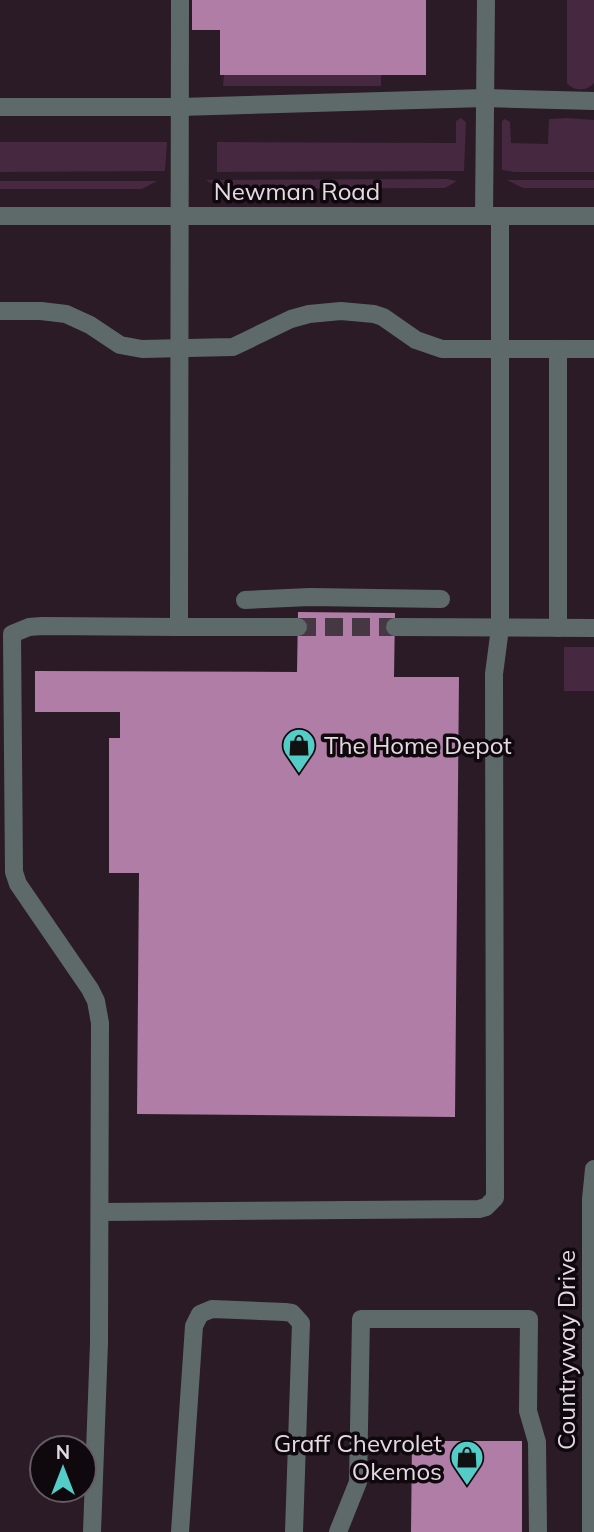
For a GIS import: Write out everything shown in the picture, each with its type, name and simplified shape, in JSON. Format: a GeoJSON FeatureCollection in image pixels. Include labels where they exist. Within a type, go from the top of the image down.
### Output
{"type":"FeatureCollection","features":[{"type":"Feature","properties":{"kind":"street"},"geometry":{"type":"LineString","coordinates":[[179,627],[180,0]]}},
{"type":"Feature","properties":{"kind":"street"},"geometry":{"type":"LineString","coordinates":[[100,1212],[479,1209],[492,1204],[496,1191],[494,674],[500,628],[500,349],[485,98],[486,0]]}},
{"type":"Feature","properties":{"kind":"street"},"geometry":{"type":"LineString","coordinates":[[0,107],[180,107],[485,98],[594,101]]}},
{"type":"Feature","properties":{"kind":"street","name":"Newman Road"},"geometry":{"type":"LineString","coordinates":[[0,216],[594,216]]}},
{"type":"Feature","properties":{"kind":"street"},"geometry":{"type":"LineString","coordinates":[[0,310],[53,311],[78,318],[120,345],[142,349],[233,347],[291,319],[341,311],[383,317],[416,340],[433,347],[594,349]]}},
{"type":"Feature","properties":{"kind":"street"},"geometry":{"type":"LineString","coordinates":[[558,349],[558,628]]}},
{"type":"Feature","properties":{"kind":"street"},"geometry":{"type":"LineString","coordinates":[[245,600],[310,597],[441,599]]}},
{"type":"Feature","properties":{"kind":"street"},"geometry":{"type":"LineString","coordinates":[[92,1532],[99,1343],[99,1012],[90,989],[13,872],[6,637],[29,627],[43,626],[298,627]]}},
{"type":"Feature","properties":{"kind":"street"},"geometry":{"type":"LineString","coordinates":[[395,627],[594,628]]}},
{"type":"Feature","properties":{"kind":"street","name":"Countryway Drive"},"geometry":{"type":"LineString","coordinates":[[591,1532],[591,1199],[594,1169]]}},
{"type":"Feature","properties":{"kind":"street"},"geometry":{"type":"LineString","coordinates":[[180,1532],[194,1326],[200,1314],[212,1309],[292,1313],[301,1323],[294,1532]]}},
{"type":"Feature","properties":{"kind":"street"},"geometry":{"type":"LineString","coordinates":[[338,1532],[358,1482],[361,1319],[529,1319],[528,1411],[537,1442],[538,1532]]}},
{"type":"Feature","properties":{"kind":"shaded area"},"geometry":{"type":"Polygon","coordinates":[[[567,0],[594,0],[594,83],[584,89],[573,88],[567,83],[567,0]]]}},
{"type":"Feature","properties":{"kind":"shaded area"},"geometry":{"type":"Polygon","coordinates":[[[224,75],[381,75],[381,86],[223,86],[224,75]]]}},
{"type":"Feature","properties":{"kind":"shaded area"},"geometry":{"type":"Polygon","coordinates":[[[461,118],[466,122],[464,171],[217,172],[217,142],[456,143],[456,121],[461,118]]]}},
{"type":"Feature","properties":{"kind":"shaded area"},"geometry":{"type":"Polygon","coordinates":[[[505,119],[510,122],[511,143],[548,144],[549,119],[594,120],[594,172],[502,170],[502,121],[505,119]]]}},
{"type":"Feature","properties":{"kind":"shaded area"},"geometry":{"type":"Polygon","coordinates":[[[0,142],[167,142],[165,171],[0,172],[0,142]]]}},
{"type":"Feature","properties":{"kind":"shaded area"},"geometry":{"type":"Polygon","coordinates":[[[206,180],[457,181],[445,188],[220,189],[206,180]]]}},
{"type":"Feature","properties":{"kind":"shaded area"},"geometry":{"type":"Polygon","coordinates":[[[507,180],[594,180],[594,188],[523,188],[507,180]]]}},
{"type":"Feature","properties":{"kind":"shaded area"},"geometry":{"type":"Polygon","coordinates":[[[0,181],[157,181],[142,189],[0,189],[0,181]]]}},
{"type":"Feature","properties":{"kind":"shaded area"},"geometry":{"type":"Polygon","coordinates":[[[564,647],[594,647],[594,691],[564,691],[564,647]]]}},
{"type":"Feature","properties":{"kind":"building"},"geometry":{"type":"Polygon","coordinates":[[[192,0],[426,0],[426,75],[220,75],[220,30],[192,30],[192,0]]]}},
{"type":"Feature","properties":{"kind":"building","name":"The Home Depot"},"geometry":{"type":"Polygon","coordinates":[[[298,612],[395,613],[394,677],[459,677],[455,1117],[137,1114],[139,873],[109,873],[109,738],[120,738],[120,712],[35,712],[35,671],[297,672],[298,612]]]}},
{"type":"Feature","properties":{"kind":"building","name":"Graff Chevrolet Okemos"},"geometry":{"type":"Polygon","coordinates":[[[412,1441],[522,1441],[522,1532],[411,1532],[412,1441]]]}},
{"type":"Feature","properties":{"kind":"tunnel"},"geometry":{"type":"LineString","coordinates":[[298,627],[395,627]]}},
{"type":"Feature","properties":{"kind":"place","name":"The Home Depot"},"geometry":{"type":"Point","coordinates":[299,775]}},
{"type":"Feature","properties":{"kind":"place","name":"Graff Chevrolet Okemos"},"geometry":{"type":"Point","coordinates":[467,1487]}}]}
